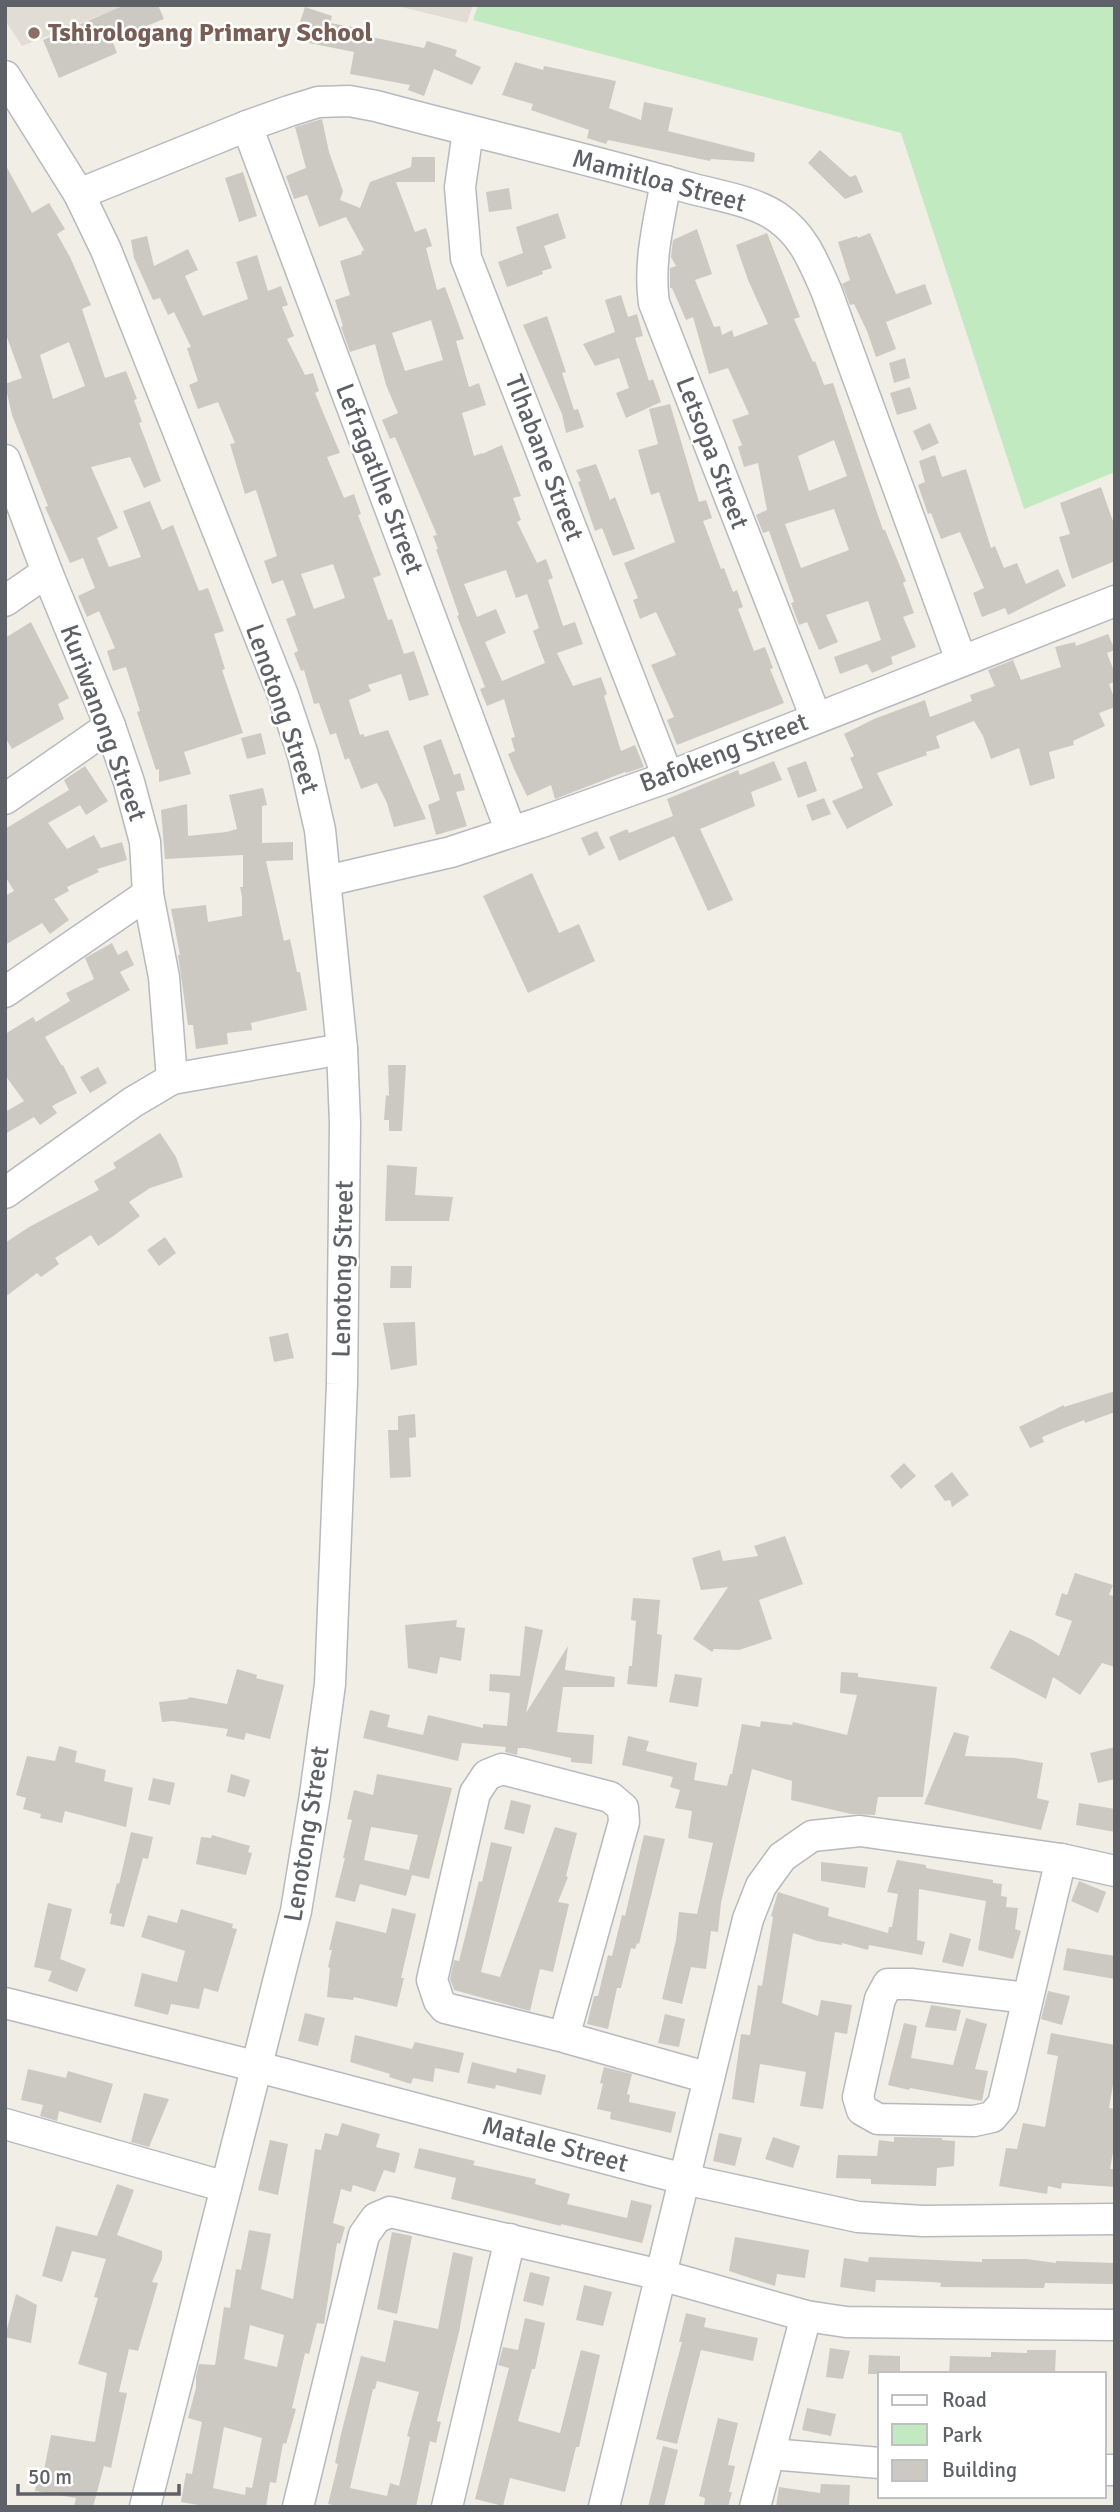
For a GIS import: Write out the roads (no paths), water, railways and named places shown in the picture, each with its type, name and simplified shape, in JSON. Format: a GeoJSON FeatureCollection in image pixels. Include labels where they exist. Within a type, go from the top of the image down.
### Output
{"type":"FeatureCollection","features":[{"type":"Feature","properties":{"kind":"street","name":"Lenotong Street"},"geometry":{"type":"LineString","coordinates":[[5,76],[79,194],[106,250],[283,695],[303,755],[320,830],[342,1049],[345,1122],[342,1384],[330,1684],[296,1911],[145,2507]]}},
{"type":"Feature","properties":{"kind":"street","name":"Mamitloa Street"},"geometry":{"type":"LineString","coordinates":[[79,194],[247,126],[318,102],[349,101],[666,181],[774,215],[793,229],[806,245],[826,290],[961,660]]}},
{"type":"Feature","properties":{"kind":"street","name":"Lefragatlhe Street"},"geometry":{"type":"LineString","coordinates":[[247,126],[511,832]]}},
{"type":"Feature","properties":{"kind":"street","name":"Tlhabane Street"},"geometry":{"type":"LineString","coordinates":[[468,131],[460,187],[466,258],[668,776]]}},
{"type":"Feature","properties":{"kind":"street","name":"Letsopa Street"},"geometry":{"type":"LineString","coordinates":[[666,181],[653,254],[651,280],[654,303],[816,718]]}},
{"type":"Feature","properties":{"kind":"street","name":"Kuriwanong Street"},"geometry":{"type":"LineString","coordinates":[[5,460],[110,726],[129,782],[145,842],[148,894],[164,977],[172,1079]]}},
{"type":"Feature","properties":{"kind":"street"},"geometry":{"type":"LineString","coordinates":[[5,601],[47,572]]}},
{"type":"Feature","properties":{"kind":"street","name":"Bafokeng Street"},"geometry":{"type":"LineString","coordinates":[[326,881],[451,852],[511,832],[668,776],[1115,601]]}},
{"type":"Feature","properties":{"kind":"street"},"geometry":{"type":"LineString","coordinates":[[5,799],[110,726]]}},
{"type":"Feature","properties":{"kind":"street"},"geometry":{"type":"LineString","coordinates":[[5,992],[148,894]]}},
{"type":"Feature","properties":{"kind":"street"},"geometry":{"type":"LineString","coordinates":[[5,1193],[133,1102],[172,1079],[342,1049]]}},
{"type":"Feature","properties":{"kind":"street"},"geometry":{"type":"LineString","coordinates":[[565,2037],[624,1822],[623,1808],[610,1797],[502,1769],[487,1774],[475,1793],[432,1980],[439,2001],[445,2008],[565,2037],[709,2078]]}},
{"type":"Feature","properties":{"kind":"street"},"geometry":{"type":"LineString","coordinates":[[604,2507],[748,1919],[761,1886],[782,1857],[812,1836],[860,1831],[1061,1859],[1115,1871]]}},
{"type":"Feature","properties":{"kind":"street"},"geometry":{"type":"LineString","coordinates":[[1028,1998],[911,1984],[888,1984],[880,1999],[858,2097],[862,2110],[878,2119],[974,2121],[992,2117],[1003,2104],[1061,1859]]}},
{"type":"Feature","properties":{"kind":"street","name":"Matale Street"},"geometry":{"type":"LineString","coordinates":[[5,2003],[684,2179],[858,2217],[923,2221],[1115,2219]]}},
{"type":"Feature","properties":{"kind":"street"},"geometry":{"type":"LineString","coordinates":[[5,2124],[226,2187]]}},
{"type":"Feature","properties":{"kind":"street"},"geometry":{"type":"LineString","coordinates":[[298,2507],[364,2235],[376,2218],[390,2211],[661,2275],[806,2316],[846,2322],[1115,2325]]}},
{"type":"Feature","properties":{"kind":"street"},"geometry":{"type":"LineString","coordinates":[[447,2507],[510,2239]]}},
{"type":"Feature","properties":{"kind":"street"},"geometry":{"type":"LineString","coordinates":[[755,2507],[806,2316]]}},
{"type":"Feature","properties":{"kind":"street"},"geometry":{"type":"LineString","coordinates":[[770,2454],[878,2463]]}},
{"type":"Feature","properties":{"kind":"place","name":"Tshirologang Primary School"},"geometry":{"type":"Point","coordinates":[34,33]}}]}
